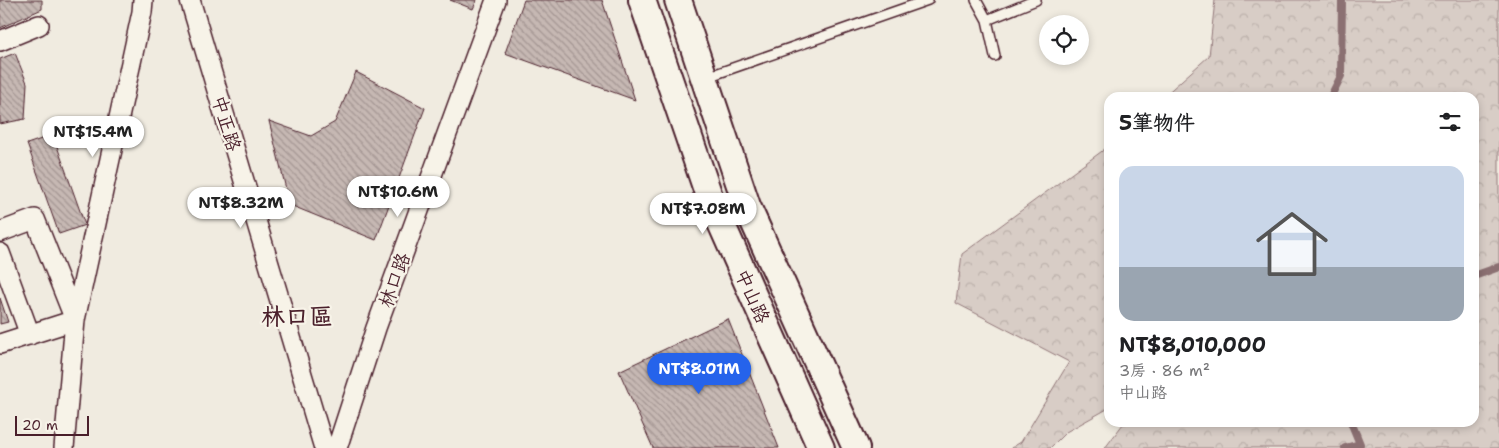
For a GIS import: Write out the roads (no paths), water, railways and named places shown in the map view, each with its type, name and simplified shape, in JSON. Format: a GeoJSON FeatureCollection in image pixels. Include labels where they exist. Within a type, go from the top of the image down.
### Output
{"type":"FeatureCollection","features":[{"type":"Feature","properties":{"kind":"main road","name":"中山路"},"geometry":{"type":"LineString","coordinates":[[642,0],[709,196],[821,448]]}},
{"type":"Feature","properties":{"kind":"main road","name":"中山路"},"geometry":{"type":"LineString","coordinates":[[678,0],[747,206],[856,448]]}},
{"type":"Feature","properties":{"kind":"street"},"geometry":{"type":"LineString","coordinates":[[64,448],[75,320],[142,12],[143,0]]}},
{"type":"Feature","properties":{"kind":"street","name":"中正路"},"geometry":{"type":"LineString","coordinates":[[190,0],[324,448]]}},
{"type":"Feature","properties":{"kind":"street","name":"林口路"},"geometry":{"type":"LineString","coordinates":[[336,448],[376,328],[496,0]]}},
{"type":"Feature","properties":{"kind":"street"},"geometry":{"type":"LineString","coordinates":[[0,41],[38,25]]}},
{"type":"Feature","properties":{"kind":"street"},"geometry":{"type":"LineString","coordinates":[[0,232],[35,219],[75,320]]}},
{"type":"Feature","properties":{"kind":"street"},"geometry":{"type":"LineString","coordinates":[[0,253],[30,335]]}},
{"type":"Feature","properties":{"kind":"street"},"geometry":{"type":"LineString","coordinates":[[0,344],[75,320]]}},
{"type":"Feature","properties":{"kind":"lane"},"geometry":{"type":"LineString","coordinates":[[705,78],[928,0]]}},
{"type":"Feature","properties":{"kind":"lane"},"geometry":{"type":"LineString","coordinates":[[976,0],[987,20],[995,56]]}},
{"type":"Feature","properties":{"kind":"lane"},"geometry":{"type":"LineString","coordinates":[[987,20],[1036,0]]}},
{"type":"Feature","properties":{"kind":"waterway"},"geometry":{"type":"LineString","coordinates":[[1333,92],[1341,76],[1342,0]]}},
{"type":"Feature","properties":{"kind":"waterway"},"geometry":{"type":"LineString","coordinates":[[1479,274],[1499,267]]}},
{"type":"Feature","properties":{"kind":"waterway"},"geometry":{"type":"LineString","coordinates":[[1345,448],[1360,444],[1353,427]]}},
{"type":"Feature","properties":{"kind":"district","name":"林口區"},"geometry":{"type":"Point","coordinates":[297,317]}}]}
